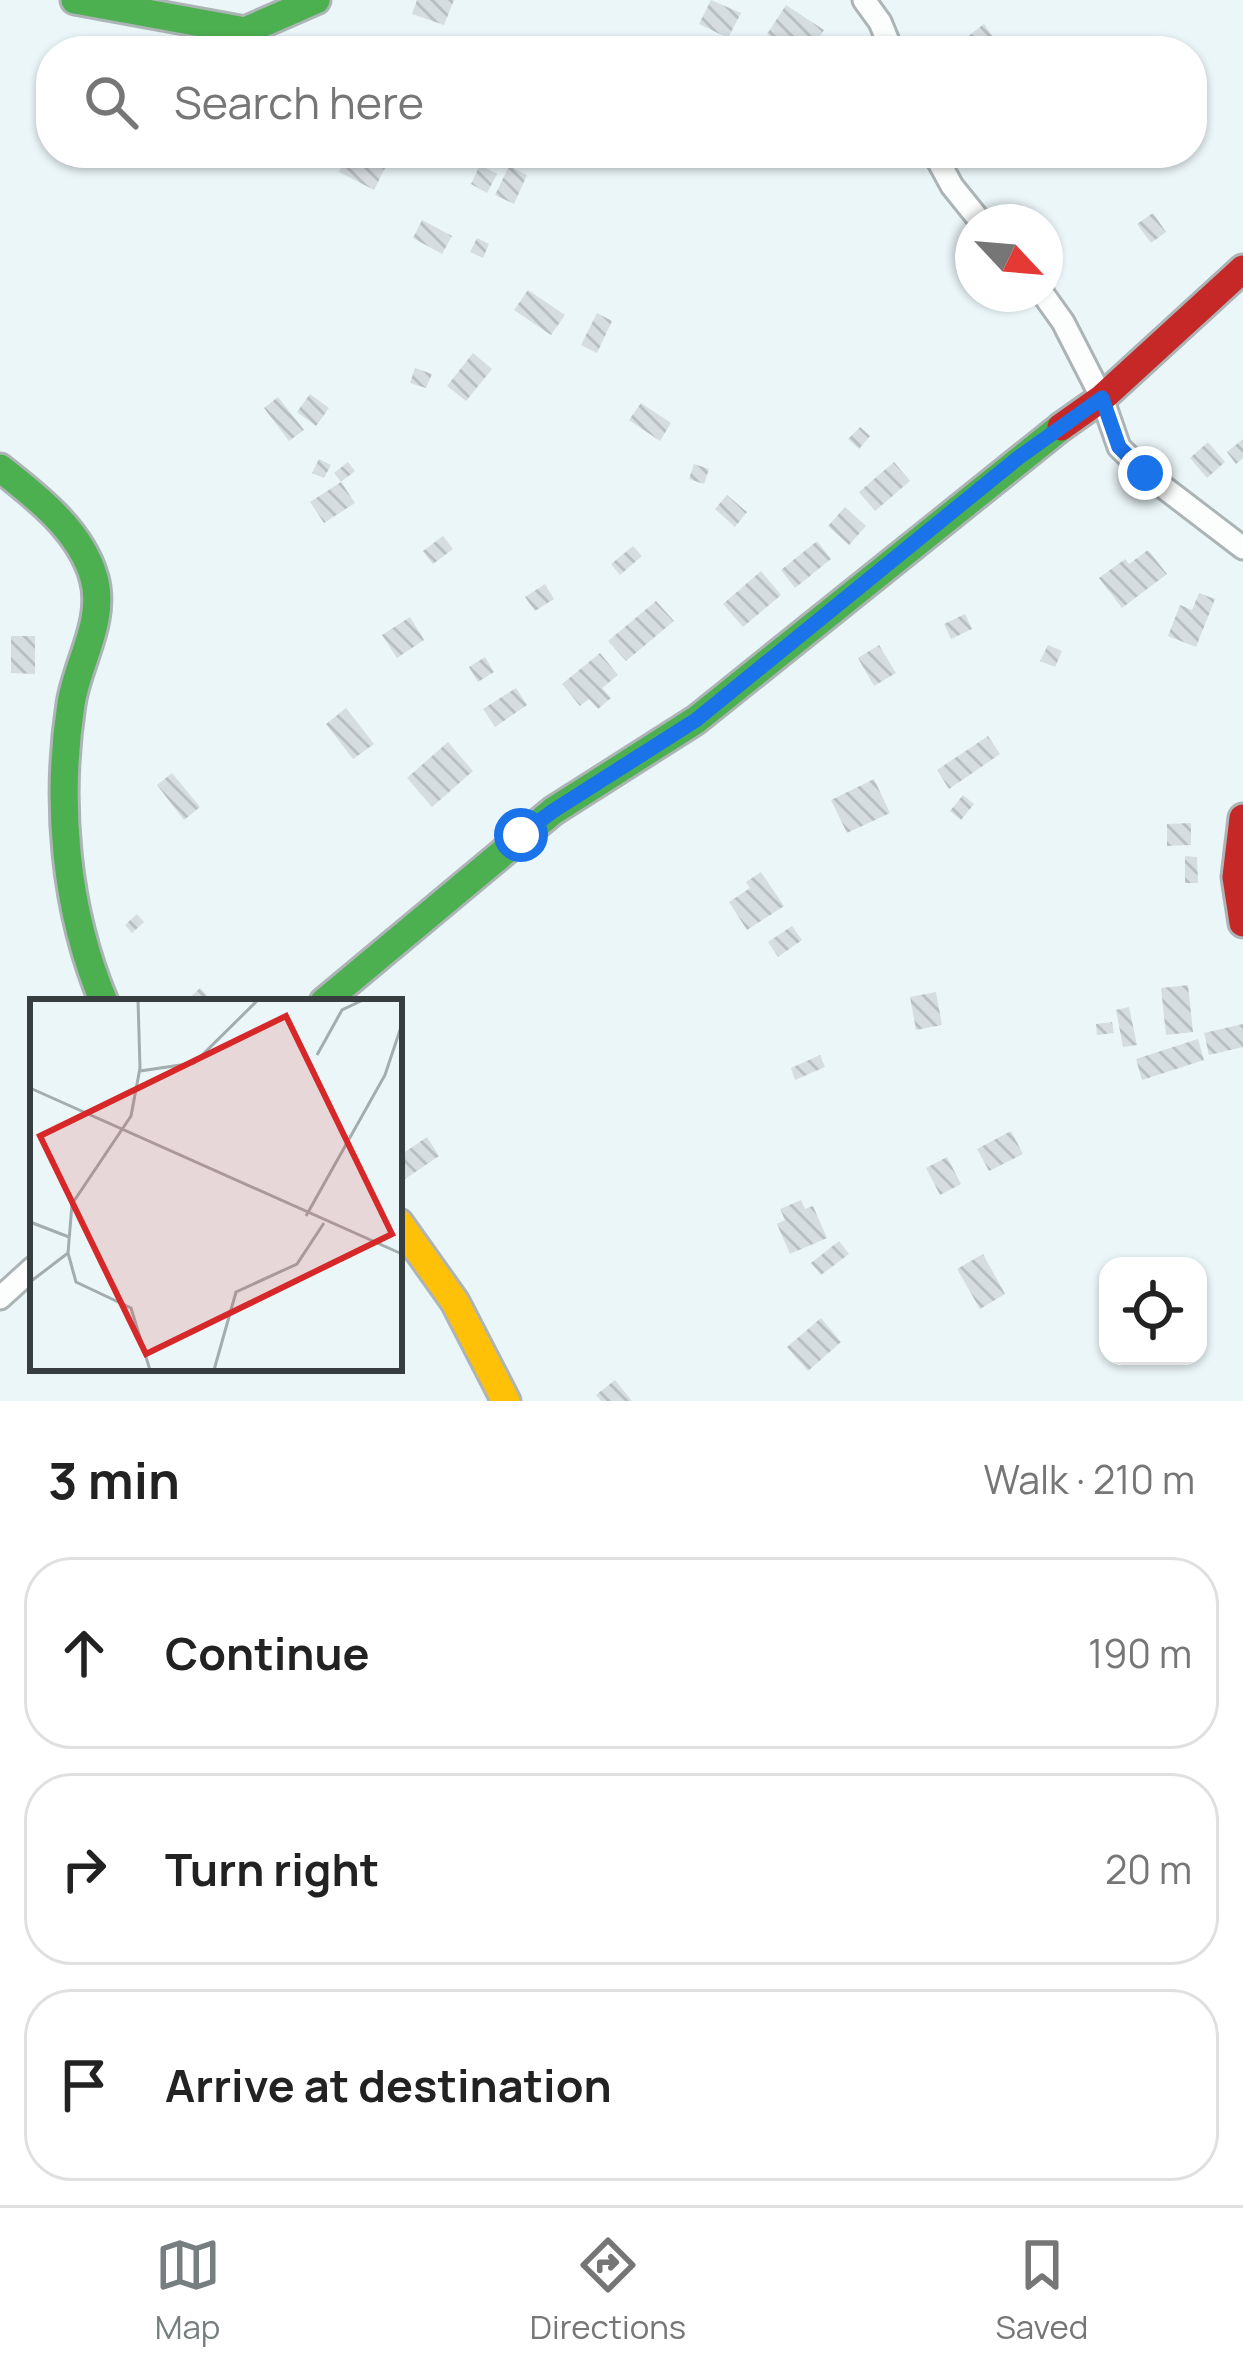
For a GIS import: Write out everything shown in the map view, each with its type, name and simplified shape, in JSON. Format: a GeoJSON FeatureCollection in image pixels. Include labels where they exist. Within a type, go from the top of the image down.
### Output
{"type":"FeatureCollection","features":[{"type":"Feature","properties":{"kind":"street"},"geometry":{"type":"LineString","coordinates":[[75,0],[245,31],[316,0]]}},
{"type":"Feature","properties":{"kind":"street"},"geometry":{"type":"LineString","coordinates":[[864,0],[886,36]]}},
{"type":"Feature","properties":{"kind":"street"},"geometry":{"type":"LineString","coordinates":[[942,168],[966,204]]}},
{"type":"Feature","properties":{"kind":"street"},"geometry":{"type":"LineString","coordinates":[[328,999],[521,835],[696,720],[1018,458],[1102,398],[1243,269]]}},
{"type":"Feature","properties":{"kind":"street"},"geometry":{"type":"LineString","coordinates":[[1056,312],[1102,398],[1119,447],[1243,548]]}},
{"type":"Feature","properties":{"kind":"street"},"geometry":{"type":"LineString","coordinates":[[0,468],[65,526],[84,551],[96,584],[94,619],[71,699],[65,770],[74,898],[102,999]]}},
{"type":"Feature","properties":{"kind":"street"},"geometry":{"type":"LineString","coordinates":[[1243,818],[1236,877],[1243,923]]}},
{"type":"Feature","properties":{"kind":"street"},"geometry":{"type":"LineString","coordinates":[[402,1227],[454,1302],[506,1401]]}},
{"type":"Feature","properties":{"kind":"street"},"geometry":{"type":"LineString","coordinates":[[0,1298],[30,1271]]}},
{"type":"Feature","properties":{"kind":"building"},"geometry":{"type":"Polygon","coordinates":[[[417,0],[454,0],[444,25],[412,14],[417,0]]]}},
{"type":"Feature","properties":{"kind":"building"},"geometry":{"type":"Polygon","coordinates":[[[711,0],[741,13],[729,36],[699,24],[711,0]]]}},
{"type":"Feature","properties":{"kind":"building"},"geometry":{"type":"Polygon","coordinates":[[[786,5],[824,30],[820,36],[767,34],[786,5]]]}},
{"type":"Feature","properties":{"kind":"building"},"geometry":{"type":"Polygon","coordinates":[[[984,24],[992,36],[968,36],[984,24]]]}},
{"type":"Feature","properties":{"kind":"building"},"geometry":{"type":"Polygon","coordinates":[[[341,168],[385,168],[374,190],[339,172],[341,168]]]}},
{"type":"Feature","properties":{"kind":"building"},"geometry":{"type":"Polygon","coordinates":[[[479,168],[497,174],[487,193],[471,184],[479,168]]]}},
{"type":"Feature","properties":{"kind":"building"},"geometry":{"type":"Polygon","coordinates":[[[508,168],[527,175],[514,204],[495,195],[508,168]]]}},
{"type":"Feature","properties":{"kind":"building"},"geometry":{"type":"Polygon","coordinates":[[[1153,213],[1166,232],[1151,243],[1137,224],[1153,213]]]}},
{"type":"Feature","properties":{"kind":"building"},"geometry":{"type":"Polygon","coordinates":[[[422,220],[452,236],[442,254],[413,238],[422,220]]]}},
{"type":"Feature","properties":{"kind":"building"},"geometry":{"type":"Polygon","coordinates":[[[477,238],[489,244],[483,258],[470,252],[477,238]]]}},
{"type":"Feature","properties":{"kind":"building"},"geometry":{"type":"Polygon","coordinates":[[[528,290],[565,315],[551,335],[514,310],[528,290]]]}},
{"type":"Feature","properties":{"kind":"building"},"geometry":{"type":"Polygon","coordinates":[[[597,313],[612,321],[597,353],[581,345],[597,313]]]}},
{"type":"Feature","properties":{"kind":"building"},"geometry":{"type":"Polygon","coordinates":[[[473,353],[492,369],[466,401],[447,386],[473,353]]]}},
{"type":"Feature","properties":{"kind":"building"},"geometry":{"type":"Polygon","coordinates":[[[415,368],[432,374],[426,388],[410,383],[415,368]]]}},
{"type":"Feature","properties":{"kind":"building"},"geometry":{"type":"Polygon","coordinates":[[[310,394],[329,408],[316,426],[297,412],[310,394]]]}},
{"type":"Feature","properties":{"kind":"building"},"geometry":{"type":"Polygon","coordinates":[[[278,397],[304,430],[289,441],[264,408],[278,397]]]}},
{"type":"Feature","properties":{"kind":"building"},"geometry":{"type":"Polygon","coordinates":[[[641,403],[671,423],[660,441],[629,420],[641,403]]]}},
{"type":"Feature","properties":{"kind":"building"},"geometry":{"type":"Polygon","coordinates":[[[860,427],[870,436],[859,449],[848,439],[860,427]]]}},
{"type":"Feature","properties":{"kind":"building"},"geometry":{"type":"Polygon","coordinates":[[[1243,439],[1243,458],[1236,464],[1227,452],[1243,439]]]}},
{"type":"Feature","properties":{"kind":"building"},"geometry":{"type":"Polygon","coordinates":[[[1208,442],[1225,462],[1207,478],[1190,458],[1208,442]]]}},
{"type":"Feature","properties":{"kind":"building"},"geometry":{"type":"Polygon","coordinates":[[[319,459],[331,465],[324,478],[312,473],[319,459]]]}},
{"type":"Feature","properties":{"kind":"building"},"geometry":{"type":"Polygon","coordinates":[[[348,462],[355,471],[341,482],[334,473],[348,462]]]}},
{"type":"Feature","properties":{"kind":"building"},"geometry":{"type":"Polygon","coordinates":[[[894,462],[910,481],[875,511],[859,492],[894,462]]]}},
{"type":"Feature","properties":{"kind":"building"},"geometry":{"type":"Polygon","coordinates":[[[694,464],[709,469],[704,484],[689,479],[694,464]]]}},
{"type":"Feature","properties":{"kind":"building"},"geometry":{"type":"Polygon","coordinates":[[[341,482],[355,503],[324,523],[310,502],[341,482]]]}},
{"type":"Feature","properties":{"kind":"building"},"geometry":{"type":"Polygon","coordinates":[[[727,495],[747,512],[735,527],[715,509],[727,495]]]}},
{"type":"Feature","properties":{"kind":"building"},"geometry":{"type":"Polygon","coordinates":[[[845,507],[866,526],[849,545],[828,526],[845,507]]]}},
{"type":"Feature","properties":{"kind":"building"},"geometry":{"type":"Polygon","coordinates":[[[443,536],[453,549],[433,564],[423,551],[443,536]]]}},
{"type":"Feature","properties":{"kind":"building"},"geometry":{"type":"Polygon","coordinates":[[[817,541],[831,559],[795,588],[781,570],[817,541]]]}},
{"type":"Feature","properties":{"kind":"building"},"geometry":{"type":"Polygon","coordinates":[[[633,546],[642,556],[620,575],[611,564],[633,546]]]}},
{"type":"Feature","properties":{"kind":"building"},"geometry":{"type":"Polygon","coordinates":[[[1148,550],[1167,574],[1122,608],[1099,578],[1148,550]]]}},
{"type":"Feature","properties":{"kind":"building"},"geometry":{"type":"Polygon","coordinates":[[[761,571],[781,595],[743,627],[723,604],[761,571]]]}},
{"type":"Feature","properties":{"kind":"building"},"geometry":{"type":"Polygon","coordinates":[[[545,584],[554,599],[535,611],[525,597],[545,584]]]}},
{"type":"Feature","properties":{"kind":"building"},"geometry":{"type":"Polygon","coordinates":[[[1199,593],[1215,599],[1196,647],[1168,636],[1180,605],[1192,610],[1199,593]]]}},
{"type":"Feature","properties":{"kind":"building"},"geometry":{"type":"Polygon","coordinates":[[[656,601],[674,621],[626,661],[608,641],[656,601]]]}},
{"type":"Feature","properties":{"kind":"building"},"geometry":{"type":"Polygon","coordinates":[[[965,614],[972,629],[951,639],[944,624],[965,614]]]}},
{"type":"Feature","properties":{"kind":"building"},"geometry":{"type":"Polygon","coordinates":[[[410,617],[424,640],[397,658],[382,635],[410,617]]]}},
{"type":"Feature","properties":{"kind":"building"},"geometry":{"type":"Polygon","coordinates":[[[11,636],[35,636],[35,674],[11,673],[11,636]]]}},
{"type":"Feature","properties":{"kind":"building"},"geometry":{"type":"Polygon","coordinates":[[[879,645],[896,673],[874,686],[858,658],[879,645]]]}},
{"type":"Feature","properties":{"kind":"building"},"geometry":{"type":"Polygon","coordinates":[[[1048,645],[1062,651],[1055,667],[1040,661],[1048,645]]]}},
{"type":"Feature","properties":{"kind":"building"},"geometry":{"type":"Polygon","coordinates":[[[600,653],[618,675],[602,688],[611,698],[598,709],[589,699],[580,706],[562,684],[600,653]]]}},
{"type":"Feature","properties":{"kind":"building"},"geometry":{"type":"Polygon","coordinates":[[[485,657],[494,672],[478,682],[469,667],[485,657]]]}},
{"type":"Feature","properties":{"kind":"building"},"geometry":{"type":"Polygon","coordinates":[[[516,688],[527,705],[495,727],[483,709],[516,688]]]}},
{"type":"Feature","properties":{"kind":"building"},"geometry":{"type":"Polygon","coordinates":[[[346,708],[374,744],[353,759],[326,724],[346,708]]]}},
{"type":"Feature","properties":{"kind":"building"},"geometry":{"type":"Polygon","coordinates":[[[988,736],[1000,754],[949,789],[937,770],[988,736]]]}},
{"type":"Feature","properties":{"kind":"building"},"geometry":{"type":"Polygon","coordinates":[[[448,742],[473,771],[432,807],[407,778],[448,742]]]}},
{"type":"Feature","properties":{"kind":"building"},"geometry":{"type":"Polygon","coordinates":[[[172,773],[200,807],[184,820],[157,785],[172,773]]]}},
{"type":"Feature","properties":{"kind":"building"},"geometry":{"type":"Polygon","coordinates":[[[874,779],[890,813],[847,833],[831,800],[874,779]]]}},
{"type":"Feature","properties":{"kind":"building"},"geometry":{"type":"Polygon","coordinates":[[[963,795],[974,804],[961,820],[950,811],[963,795]]]}},
{"type":"Feature","properties":{"kind":"building"},"geometry":{"type":"Polygon","coordinates":[[[1191,823],[1191,845],[1167,846],[1167,824],[1191,823]]]}},
{"type":"Feature","properties":{"kind":"building"},"geometry":{"type":"Polygon","coordinates":[[[1185,856],[1197,857],[1198,883],[1185,883],[1185,856]]]}},
{"type":"Feature","properties":{"kind":"building"},"geometry":{"type":"Polygon","coordinates":[[[761,872],[784,906],[747,930],[729,902],[750,888],[746,882],[761,872]]]}},
{"type":"Feature","properties":{"kind":"building"},"geometry":{"type":"Polygon","coordinates":[[[137,914],[144,922],[132,933],[125,925],[137,914]]]}},
{"type":"Feature","properties":{"kind":"building"},"geometry":{"type":"Polygon","coordinates":[[[792,926],[802,940],[778,957],[768,942],[792,926]]]}},
{"type":"Feature","properties":{"kind":"building"},"geometry":{"type":"Polygon","coordinates":[[[1188,985],[1193,1032],[1166,1035],[1161,988],[1188,985]]]}},
{"type":"Feature","properties":{"kind":"building"},"geometry":{"type":"Polygon","coordinates":[[[200,988],[210,999],[188,999],[200,988]]]}},
{"type":"Feature","properties":{"kind":"building"},"geometry":{"type":"Polygon","coordinates":[[[936,992],[942,1025],[916,1030],[910,997],[936,992]]]}},
{"type":"Feature","properties":{"kind":"building"},"geometry":{"type":"Polygon","coordinates":[[[1129,1007],[1137,1045],[1123,1047],[1116,1010],[1129,1007]]]}},
{"type":"Feature","properties":{"kind":"building"},"geometry":{"type":"Polygon","coordinates":[[[1112,1022],[1114,1033],[1097,1035],[1096,1024],[1112,1022]]]}},
{"type":"Feature","properties":{"kind":"building"},"geometry":{"type":"Polygon","coordinates":[[[1243,1024],[1243,1047],[1209,1055],[1204,1033],[1243,1024]]]}},
{"type":"Feature","properties":{"kind":"building"},"geometry":{"type":"Polygon","coordinates":[[[1198,1039],[1204,1060],[1142,1080],[1136,1059],[1198,1039]]]}},
{"type":"Feature","properties":{"kind":"building"},"geometry":{"type":"Polygon","coordinates":[[[820,1055],[825,1067],[795,1080],[791,1068],[820,1055]]]}},
{"type":"Feature","properties":{"kind":"building"},"geometry":{"type":"Polygon","coordinates":[[[1011,1131],[1023,1154],[989,1171],[977,1149],[1011,1131]]]}},
{"type":"Feature","properties":{"kind":"building"},"geometry":{"type":"Polygon","coordinates":[[[427,1137],[439,1156],[402,1181],[402,1154],[427,1137]]]}},
{"type":"Feature","properties":{"kind":"building"},"geometry":{"type":"Polygon","coordinates":[[[947,1157],[961,1184],[940,1195],[926,1168],[947,1157]]]}},
{"type":"Feature","properties":{"kind":"building"},"geometry":{"type":"Polygon","coordinates":[[[801,1200],[805,1209],[813,1206],[827,1238],[790,1254],[777,1224],[785,1220],[780,1209],[801,1200]]]}},
{"type":"Feature","properties":{"kind":"building"},"geometry":{"type":"Polygon","coordinates":[[[839,1241],[849,1254],[821,1275],[811,1263],[839,1241]]]}},
{"type":"Feature","properties":{"kind":"building"},"geometry":{"type":"Polygon","coordinates":[[[983,1254],[1005,1294],[980,1309],[957,1269],[983,1254]]]}},
{"type":"Feature","properties":{"kind":"building"},"geometry":{"type":"Polygon","coordinates":[[[821,1318],[841,1342],[808,1371],[787,1347],[821,1318]]]}},
{"type":"Feature","properties":{"kind":"building"},"geometry":{"type":"Polygon","coordinates":[[[615,1380],[632,1401],[601,1401],[596,1395],[615,1380]]]}},
{"type":"Feature","properties":{"kind":"traffic: fast"},"geometry":{"type":"LineString","coordinates":[[75,0],[245,31],[316,0]]}},
{"type":"Feature","properties":{"kind":"traffic: fast"},"geometry":{"type":"LineString","coordinates":[[328,999],[553,811],[696,720],[1061,427]]}},
{"type":"Feature","properties":{"kind":"traffic: fast"},"geometry":{"type":"LineString","coordinates":[[0,468],[68,530],[94,578],[94,626],[71,704],[64,779],[72,893],[103,999]]}},
{"type":"Feature","properties":{"kind":"traffic: slow"},"geometry":{"type":"LineString","coordinates":[[402,1227],[455,1302],[506,1401]]}},
{"type":"Feature","properties":{"kind":"traffic: jam"},"geometry":{"type":"LineString","coordinates":[[1061,427],[1102,398],[1243,269]]}},
{"type":"Feature","properties":{"kind":"traffic: jam"},"geometry":{"type":"LineString","coordinates":[[1243,818],[1236,877],[1243,923]]}},
{"type":"Feature","properties":{"kind":"route"},"geometry":{"type":"LineString","coordinates":[[521,835],[696,720],[1018,458],[1102,398],[1119,447],[1145,473]]}}]}
